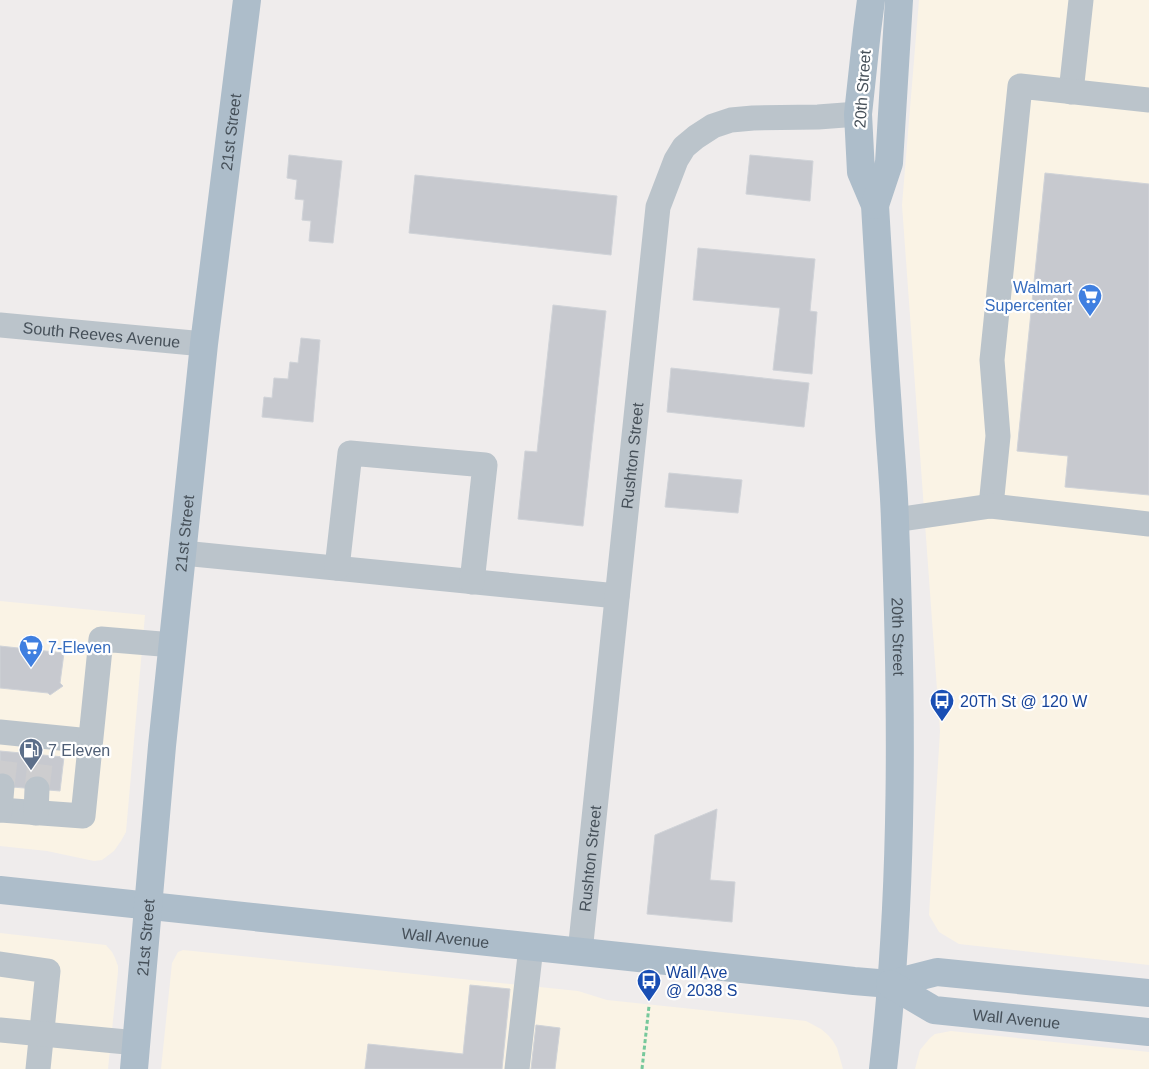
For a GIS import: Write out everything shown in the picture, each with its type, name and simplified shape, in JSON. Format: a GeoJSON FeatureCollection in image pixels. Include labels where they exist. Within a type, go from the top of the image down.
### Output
{"type":"FeatureCollection","features":[{"type":"Feature","properties":{"kind":"main road","name":"21st Street"},"geometry":{"type":"LineString","coordinates":[[135,1056],[162,756],[204,344],[247,0]]}},
{"type":"Feature","properties":{"kind":"main road","name":"20th Street"},"geometry":{"type":"LineString","coordinates":[[872,0],[858,114],[861,172],[875,205],[895,520],[899,655],[899,788],[896,894],[883,1069]]}},
{"type":"Feature","properties":{"kind":"main road","name":"20th Street"},"geometry":{"type":"LineString","coordinates":[[875,205],[889,163],[899,0]]}},
{"type":"Feature","properties":{"kind":"main road","name":"Wall Avenue"},"geometry":{"type":"LineString","coordinates":[[0,890],[890,984],[937,972],[1149,993]]}},
{"type":"Feature","properties":{"kind":"main road","name":"Wall Avenue"},"geometry":{"type":"LineString","coordinates":[[890,984],[934,1010],[1149,1032]]}},
{"type":"Feature","properties":{"kind":"street"},"geometry":{"type":"LineString","coordinates":[[1070,92],[1081,0]]}},
{"type":"Feature","properties":{"kind":"street"},"geometry":{"type":"LineString","coordinates":[[991,506],[998,436],[992,360],[1020,86],[1149,100]]}},
{"type":"Feature","properties":{"kind":"street","name":"Rushton Street"},"geometry":{"type":"LineString","coordinates":[[580,952],[658,208],[676,160],[684,147],[713,126],[731,120],[858,114]]}},
{"type":"Feature","properties":{"kind":"street","name":"South Reeves Avenue"},"geometry":{"type":"LineString","coordinates":[[0,325],[204,344]]}},
{"type":"Feature","properties":{"kind":"street"},"geometry":{"type":"LineString","coordinates":[[337,568],[350,453],[485,465],[472,582]]}},
{"type":"Feature","properties":{"kind":"street"},"geometry":{"type":"LineString","coordinates":[[895,520],[991,506],[1149,524]]}},
{"type":"Feature","properties":{"kind":"street"},"geometry":{"type":"LineString","coordinates":[[183,553],[617,596]]}},
{"type":"Feature","properties":{"kind":"street"},"geometry":{"type":"LineString","coordinates":[[1,802],[36,801],[83,816],[101,639],[173,645]]}},
{"type":"Feature","properties":{"kind":"street"},"geometry":{"type":"LineString","coordinates":[[4,739],[42,746],[90,741]]}},
{"type":"Feature","properties":{"kind":"street"},"geometry":{"type":"LineString","coordinates":[[517,1069],[530,946]]}},
{"type":"Feature","properties":{"kind":"street"},"geometry":{"type":"LineString","coordinates":[[0,964],[48,971],[38,1069]]}},
{"type":"Feature","properties":{"kind":"street"},"geometry":{"type":"LineString","coordinates":[[0,1030],[41,1034],[135,1056]]}},
{"type":"Feature","properties":{"kind":"path"},"geometry":{"type":"LineString","coordinates":[[642,1069],[649,1006]]}},
{"type":"Feature","properties":{"kind":"shaded area"},"geometry":{"type":"Polygon","coordinates":[[[919,0],[1149,0],[1149,965],[959,944],[939,932],[929,915],[940,731],[902,205],[919,0]]]}},
{"type":"Feature","properties":{"kind":"shaded area"},"geometry":{"type":"Polygon","coordinates":[[[0,601],[145,615],[126,832],[114,851],[102,860],[94,861],[47,851],[0,846],[0,601]]]}},
{"type":"Feature","properties":{"kind":"shaded area"},"geometry":{"type":"Polygon","coordinates":[[[0,933],[106,945],[112,952],[118,966],[118,972],[108,1069],[0,1069],[0,933]]]}},
{"type":"Feature","properties":{"kind":"shaded area"},"geometry":{"type":"Polygon","coordinates":[[[183,950],[578,991],[607,1000],[806,1021],[821,1029],[833,1041],[843,1069],[161,1069],[172,963],[178,952],[183,950]]]}},
{"type":"Feature","properties":{"kind":"shaded area"},"geometry":{"type":"Polygon","coordinates":[[[951,1031],[1149,1052],[1149,1069],[915,1069],[920,1050],[930,1038],[935,1034],[951,1031]]]}},
{"type":"Feature","properties":{"kind":"building"},"geometry":{"type":"Polygon","coordinates":[[[289,155],[342,161],[333,243],[309,241],[311,221],[302,220],[304,200],[295,199],[297,180],[287,178],[289,155]]]}},
{"type":"Feature","properties":{"kind":"building"},"geometry":{"type":"Polygon","coordinates":[[[750,155],[813,161],[810,201],[746,194],[750,155]]]}},
{"type":"Feature","properties":{"kind":"building","name":"Walmart Supercenter"},"geometry":{"type":"Polygon","coordinates":[[[1045,173],[1149,184],[1149,495],[1065,487],[1068,456],[1017,451],[1045,173]]]}},
{"type":"Feature","properties":{"kind":"building"},"geometry":{"type":"Polygon","coordinates":[[[415,175],[617,196],[611,255],[409,233],[415,175]]]}},
{"type":"Feature","properties":{"kind":"building"},"geometry":{"type":"Polygon","coordinates":[[[698,248],[815,259],[810,311],[817,312],[812,374],[773,370],[780,308],[693,300],[698,248]]]}},
{"type":"Feature","properties":{"kind":"building"},"geometry":{"type":"Polygon","coordinates":[[[553,305],[606,311],[583,526],[518,519],[525,451],[537,452],[553,305]]]}},
{"type":"Feature","properties":{"kind":"building"},"geometry":{"type":"Polygon","coordinates":[[[301,338],[320,340],[313,422],[262,417],[264,397],[272,398],[274,378],[288,379],[290,362],[298,363],[301,338]]]}},
{"type":"Feature","properties":{"kind":"building"},"geometry":{"type":"Polygon","coordinates":[[[671,368],[809,383],[804,427],[667,412],[671,368]]]}},
{"type":"Feature","properties":{"kind":"building"},"geometry":{"type":"Polygon","coordinates":[[[669,473],[742,480],[738,513],[665,507],[669,473]]]}},
{"type":"Feature","properties":{"kind":"building","name":"7-Eleven"},"geometry":{"type":"Polygon","coordinates":[[[0,646],[64,653],[60,683],[63,686],[50,695],[48,693],[0,688],[0,646]]]}},
{"type":"Feature","properties":{"kind":"building","name":"7 Eleven"},"geometry":{"type":"Polygon","coordinates":[[[0,751],[64,757],[60,791],[0,786],[0,751]]]}},
{"type":"Feature","properties":{"kind":"building"},"geometry":{"type":"Polygon","coordinates":[[[717,809],[710,880],[735,882],[732,922],[647,914],[655,835],[717,809]]]}},
{"type":"Feature","properties":{"kind":"building"},"geometry":{"type":"Polygon","coordinates":[[[470,985],[510,989],[502,1069],[365,1069],[368,1044],[463,1054],[470,985]]]}},
{"type":"Feature","properties":{"kind":"building"},"geometry":{"type":"Polygon","coordinates":[[[536,1025],[560,1028],[555,1069],[531,1069],[536,1025]]]}},
{"type":"Feature","properties":{"kind":"tunnel"},"geometry":{"type":"LineString","coordinates":[[2,786],[6,751]]}},
{"type":"Feature","properties":{"kind":"tunnel"},"geometry":{"type":"LineString","coordinates":[[37,789],[41,755]]}},
{"type":"Feature","properties":{"kind":"place","name":"Walmart Supercenter"},"geometry":{"type":"Point","coordinates":[1090,317]}},
{"type":"Feature","properties":{"kind":"place","name":"7-Eleven"},"geometry":{"type":"Point","coordinates":[31,668]}},
{"type":"Feature","properties":{"kind":"place","name":"20Th St @ 120 W"},"geometry":{"type":"Point","coordinates":[942,722]}},
{"type":"Feature","properties":{"kind":"place","name":"7 Eleven"},"geometry":{"type":"Point","coordinates":[31,771]}},
{"type":"Feature","properties":{"kind":"place","name":"Wall Ave @ 2038 S"},"geometry":{"type":"Point","coordinates":[649,1002]}}]}
